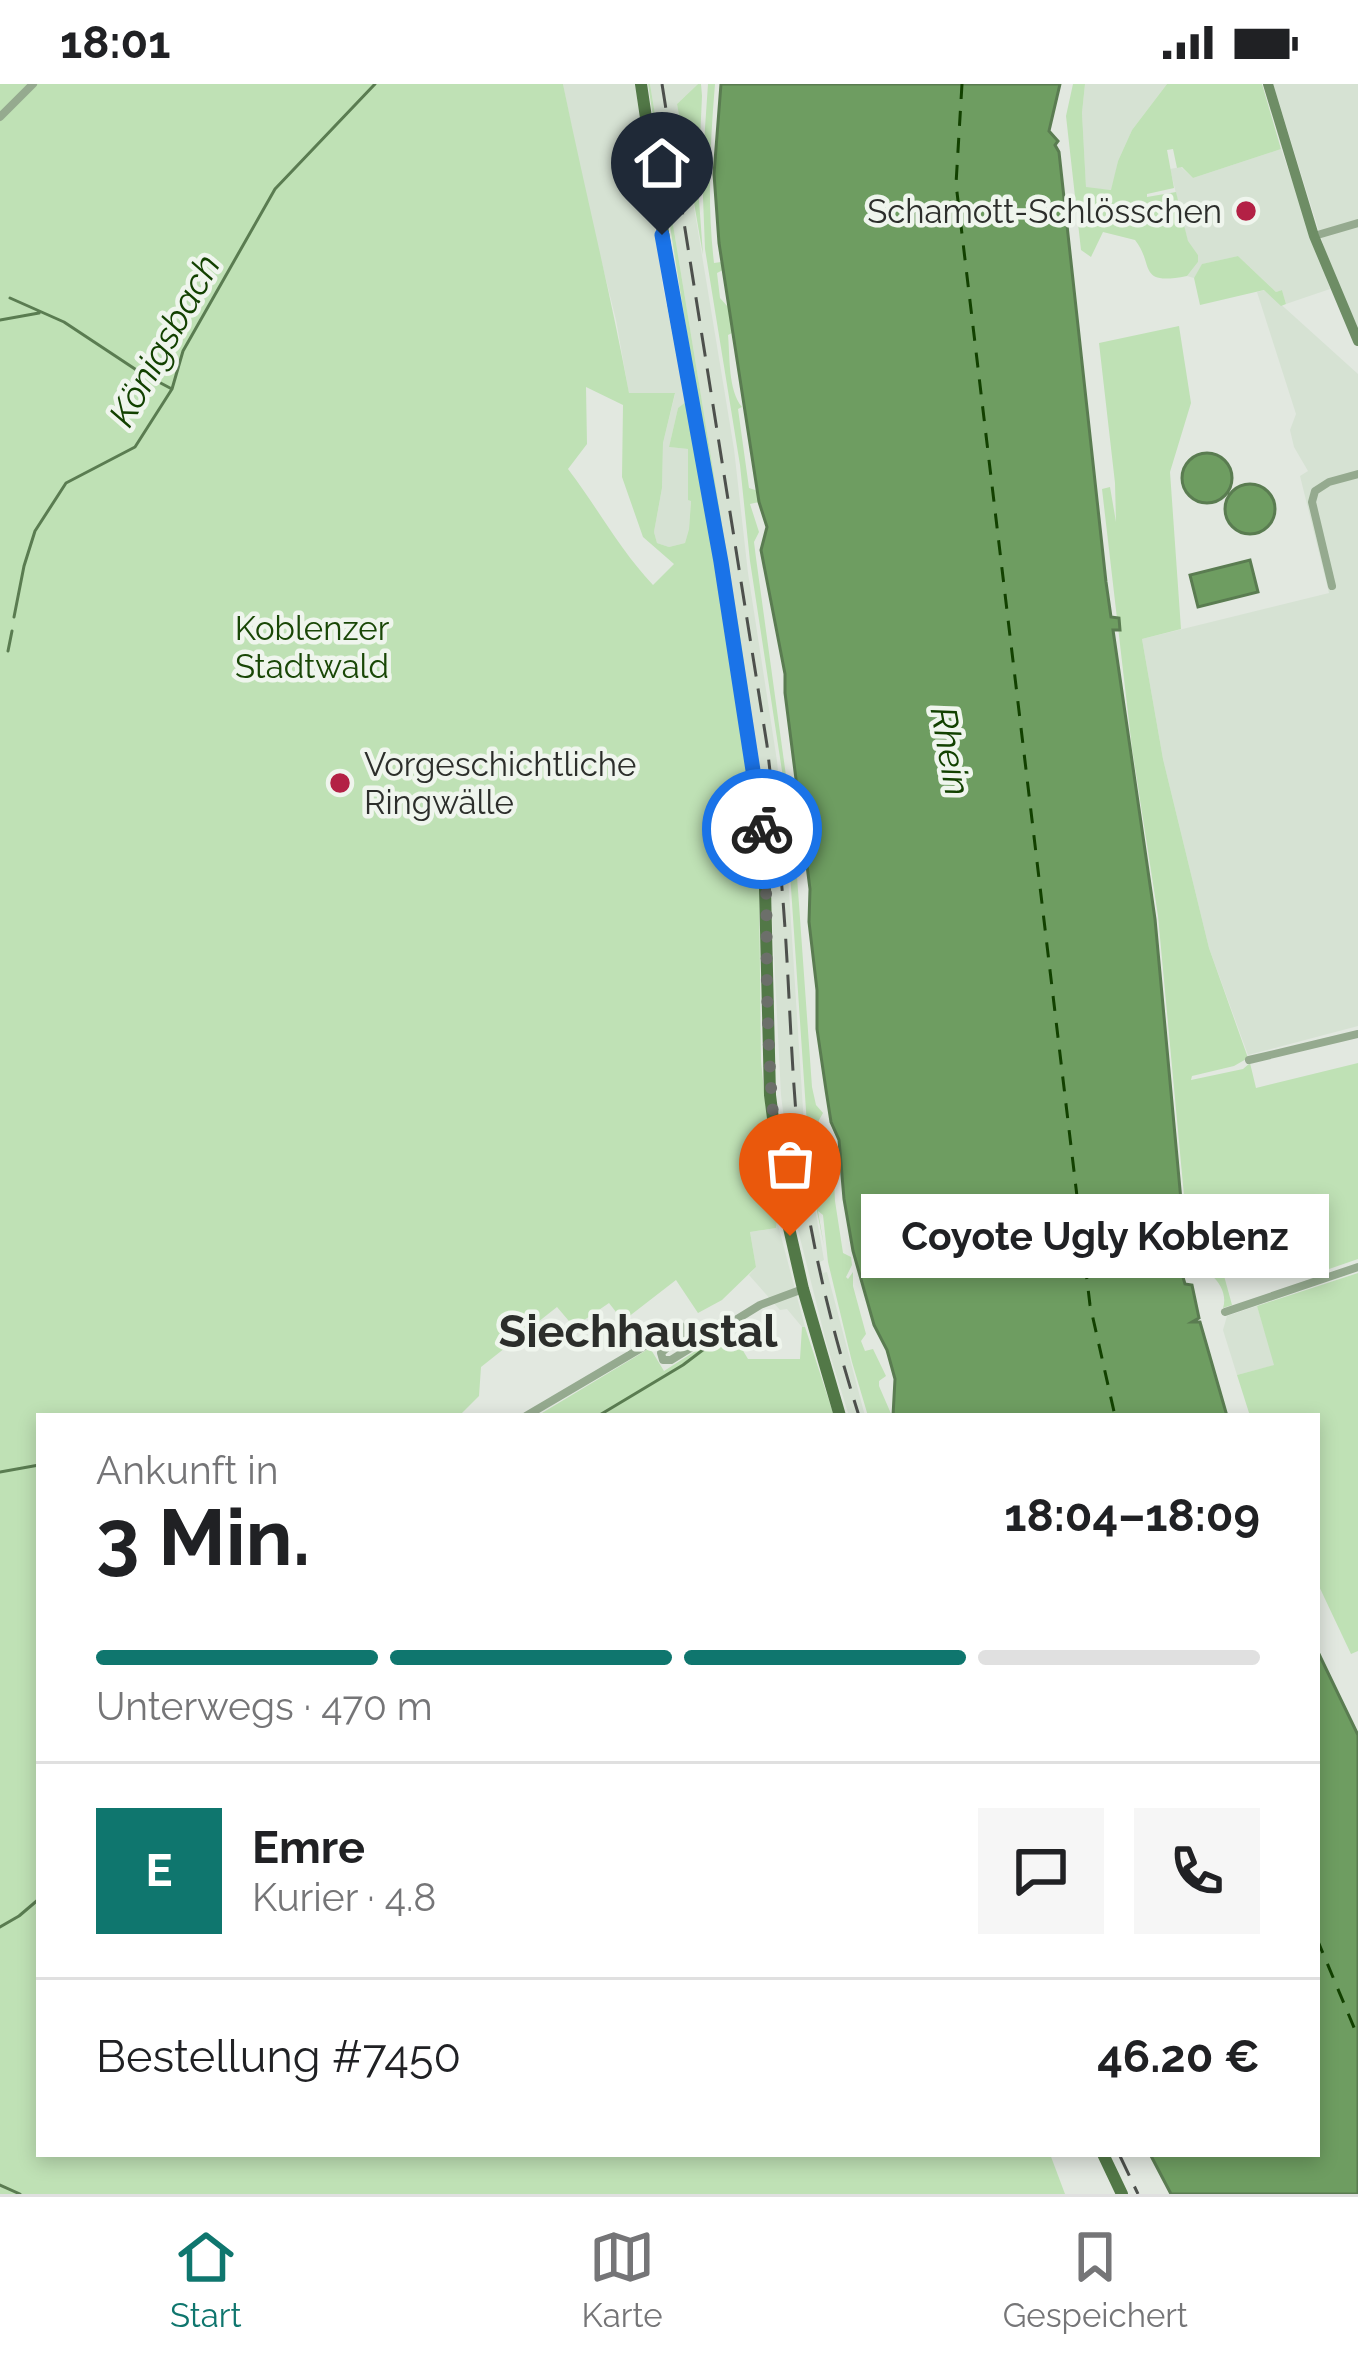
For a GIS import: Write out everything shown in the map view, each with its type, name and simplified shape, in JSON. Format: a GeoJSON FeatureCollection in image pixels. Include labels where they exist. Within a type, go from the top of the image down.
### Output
{"type":"FeatureCollection","features":[{"type":"Feature","properties":{"kind":"main road"},"geometry":{"type":"LineString","coordinates":[[640,84],[755,779],[767,898],[770,1095],[784,1206],[839,1413]]}},
{"type":"Feature","properties":{"kind":"main road"},"geometry":{"type":"LineString","coordinates":[[1104,2157],[1122,2194]]}},
{"type":"Feature","properties":{"kind":"street"},"geometry":{"type":"LineString","coordinates":[[0,117],[33,84]]}},
{"type":"Feature","properties":{"kind":"street"},"geometry":{"type":"LineString","coordinates":[[1268,84],[1314,236],[1358,341]]}},
{"type":"Feature","properties":{"kind":"street"},"geometry":{"type":"LineString","coordinates":[[1314,236],[1358,223]]}},
{"type":"Feature","properties":{"kind":"street"},"geometry":{"type":"LineString","coordinates":[[1332,586],[1312,502],[1315,491],[1329,482],[1358,474]]}},
{"type":"Feature","properties":{"kind":"street"},"geometry":{"type":"LineString","coordinates":[[1249,1060],[1358,1034]]}},
{"type":"Feature","properties":{"kind":"street"},"geometry":{"type":"LineString","coordinates":[[1225,1312],[1358,1267]]}},
{"type":"Feature","properties":{"kind":"street"},"geometry":{"type":"LineString","coordinates":[[531,1413],[679,1326],[683,1333],[662,1353],[664,1360],[760,1306],[803,1289]]}},
{"type":"Feature","properties":{"kind":"shaded area"},"geometry":{"type":"Polygon","coordinates":[[[563,84],[635,84],[663,288],[688,402],[678,408],[669,447],[688,449],[689,529],[685,543],[669,547],[657,543],[654,532],[663,443],[675,394],[629,394],[563,84]]]}},
{"type":"Feature","properties":{"kind":"shaded area"},"geometry":{"type":"Polygon","coordinates":[[[650,84],[698,84],[677,104],[734,449],[777,761],[806,1156],[824,1260],[820,1262],[823,1273],[827,1272],[864,1413],[848,1413],[797,1226],[781,1095],[763,790],[650,84]]]}},
{"type":"Feature","properties":{"kind":"shaded area"},"geometry":{"type":"Polygon","coordinates":[[[1085,84],[1167,84],[1132,130],[1112,190],[1086,188],[1085,84]]]}},
{"type":"Feature","properties":{"kind":"shaded area"},"geometry":{"type":"Polygon","coordinates":[[[1273,84],[1358,84],[1358,328],[1329,263],[1273,84]]]}},
{"type":"Feature","properties":{"kind":"shaded area"},"geometry":{"type":"Polygon","coordinates":[[[1281,149],[1330,289],[1286,304],[1282,290],[1276,292],[1238,256],[1203,264],[1194,278],[1187,276],[1198,255],[1188,242],[1170,169],[1181,167],[1193,178],[1281,149]]]}},
{"type":"Feature","properties":{"kind":"shaded area"},"geometry":{"type":"Polygon","coordinates":[[[1265,290],[1358,374],[1358,1026],[1248,1055],[1209,948],[1163,759],[1142,639],[1329,593],[1300,476],[1308,471],[1290,430],[1296,414],[1257,292],[1265,290]]]}},
{"type":"Feature","properties":{"kind":"shaded area"},"geometry":{"type":"Polygon","coordinates":[[[777,1221],[805,1327],[787,1309],[780,1310],[749,1275],[756,1267],[750,1232],[776,1228],[777,1221]]]}},
{"type":"Feature","properties":{"kind":"shaded area"},"geometry":{"type":"Polygon","coordinates":[[[1257,1306],[1275,1365],[1237,1375],[1223,1330],[1227,1316],[1257,1306]]]}},
{"type":"Feature","properties":{"kind":"green space","name":"Koblenzer Stadtwald"},"geometry":{"type":"Polygon","coordinates":[[[0,84],[563,84],[629,393],[675,393],[663,443],[654,532],[657,543],[669,547],[685,543],[689,529],[688,449],[669,447],[678,408],[686,402],[700,473],[753,809],[761,1061],[777,1221],[776,1228],[750,1232],[756,1267],[722,1300],[698,1313],[676,1280],[623,1321],[609,1303],[574,1327],[557,1307],[481,1367],[479,1396],[462,1413],[36,1413],[36,2157],[1051,2157],[1065,2194],[0,2194],[0,84]],[[586,387],[587,444],[568,469],[653,585],[674,564],[643,537],[622,477],[623,405],[586,387]]]}},
{"type":"Feature","properties":{"kind":"green space"},"geometry":{"type":"Polygon","coordinates":[[[648,84],[740,634],[767,838],[738,649],[648,84]]]}},
{"type":"Feature","properties":{"kind":"green space"},"geometry":{"type":"Polygon","coordinates":[[[698,84],[702,96],[698,186],[703,255],[677,104],[698,84]]]}},
{"type":"Feature","properties":{"kind":"green space"},"geometry":{"type":"Polygon","coordinates":[[[708,84],[715,84],[710,174],[714,263],[721,262],[723,270],[717,273],[732,333],[728,335],[730,373],[742,407],[738,409],[749,488],[758,491],[759,502],[750,504],[759,532],[754,542],[794,834],[812,1087],[823,1113],[818,1133],[833,1159],[843,1253],[851,1257],[852,1265],[846,1277],[853,1272],[866,1334],[861,1341],[865,1351],[873,1349],[886,1376],[879,1386],[891,1413],[867,1413],[828,1262],[823,1215],[818,1211],[824,1246],[816,1206],[822,1198],[808,1140],[784,784],[705,249],[702,172],[708,84]]]}},
{"type":"Feature","properties":{"kind":"green space"},"geometry":{"type":"Polygon","coordinates":[[[1073,84],[1085,84],[1086,187],[1111,190],[1132,130],[1167,84],[1262,84],[1281,149],[1193,178],[1177,168],[1173,149],[1167,150],[1174,188],[1147,194],[1176,192],[1188,241],[1198,255],[1187,276],[1153,276],[1135,240],[1103,232],[1091,257],[1081,250],[1066,116],[1073,84]]]}},
{"type":"Feature","properties":{"kind":"green space"},"geometry":{"type":"Polygon","coordinates":[[[1238,256],[1276,292],[1282,290],[1286,304],[1281,306],[1264,290],[1200,305],[1194,278],[1202,264],[1238,256]]]}},
{"type":"Feature","properties":{"kind":"green space"},"geometry":{"type":"Polygon","coordinates":[[[1179,326],[1191,403],[1170,472],[1181,629],[1142,639],[1163,759],[1209,948],[1248,1058],[1191,1080],[1243,1069],[1250,1063],[1256,1088],[1358,1063],[1358,1259],[1303,1278],[1293,1250],[1223,1272],[1232,1305],[1223,1308],[1224,1294],[1218,1282],[1205,1276],[1203,1268],[1194,1270],[1187,1228],[1158,916],[1132,748],[1102,489],[1110,487],[1116,522],[1099,343],[1179,326]]]}},
{"type":"Feature","properties":{"kind":"green space"},"geometry":{"type":"Polygon","coordinates":[[[1358,1273],[1358,1651],[1351,1654],[1320,1588],[1320,1413],[1249,1413],[1237,1375],[1274,1365],[1257,1306],[1358,1273]]]}},
{"type":"Feature","properties":{"kind":"green space"},"geometry":{"type":"Polygon","coordinates":[[[805,1327],[833,1413],[542,1413],[650,1348],[664,1371],[730,1329],[748,1359],[800,1359],[805,1327]]]}},
{"type":"Feature","properties":{"kind":"water","name":"Rhein"},"geometry":{"type":"Polygon","coordinates":[[[721,84],[1060,84],[1049,131],[1058,141],[1106,582],[1111,617],[1119,618],[1120,630],[1113,630],[1155,919],[1183,1222],[1191,1244],[1186,1239],[1187,1264],[1182,1274],[1185,1284],[1192,1285],[1199,1318],[1192,1322],[1200,1322],[1226,1413],[893,1413],[895,1379],[853,1251],[839,1140],[831,1122],[817,1029],[810,889],[785,674],[761,550],[767,527],[759,502],[719,243],[714,174],[721,84]]]}},
{"type":"Feature","properties":{"kind":"water"},"geometry":{"type":"Polygon","coordinates":[[[1207,453],[1224,461],[1232,478],[1224,495],[1207,503],[1190,495],[1182,478],[1190,461],[1207,453]]]}},
{"type":"Feature","properties":{"kind":"water"},"geometry":{"type":"Polygon","coordinates":[[[1250,484],[1268,491],[1275,509],[1268,527],[1250,534],[1232,527],[1225,509],[1232,491],[1250,484]]]}},
{"type":"Feature","properties":{"kind":"water"},"geometry":{"type":"Polygon","coordinates":[[[1250,560],[1258,592],[1198,607],[1190,575],[1250,560]]]}},
{"type":"Feature","properties":{"kind":"water"},"geometry":{"type":"Polygon","coordinates":[[[1320,1656],[1358,1735],[1358,2194],[1171,2194],[1152,2157],[1320,2157],[1320,1656]]]}},
{"type":"Feature","properties":{"kind":"waterway","name":"Königsbach"},"geometry":{"type":"LineString","coordinates":[[14,617],[35,531],[66,483],[135,447],[172,389],[183,351],[275,189],[375,84]]}},
{"type":"Feature","properties":{"kind":"waterway"},"geometry":{"type":"LineString","coordinates":[[10,298],[64,322],[170,388]]}},
{"type":"Feature","properties":{"kind":"waterway"},"geometry":{"type":"LineString","coordinates":[[0,320],[39,313]]}},
{"type":"Feature","properties":{"kind":"waterway","name":"Königsbach"},"geometry":{"type":"LineString","coordinates":[[8,651],[12,631]]}},
{"type":"Feature","properties":{"kind":"waterway"},"geometry":{"type":"LineString","coordinates":[[603,1413],[683,1365],[741,1321]]}},
{"type":"Feature","properties":{"kind":"waterway"},"geometry":{"type":"LineString","coordinates":[[0,1472],[36,1466]]}},
{"type":"Feature","properties":{"kind":"waterway"},"geometry":{"type":"LineString","coordinates":[[0,1927],[36,1902]]}},
{"type":"Feature","properties":{"kind":"waterway"},"geometry":{"type":"LineString","coordinates":[[0,2185],[20,2194]]}},
{"type":"Feature","properties":{"kind":"ferry route"},"geometry":{"type":"LineString","coordinates":[[962,84],[956,184],[1090,1305],[1114,1413]]}},
{"type":"Feature","properties":{"kind":"ferry route"},"geometry":{"type":"LineString","coordinates":[[1320,1946],[1358,2037]]}},
{"type":"Feature","properties":{"kind":"railway"},"geometry":{"type":"LineString","coordinates":[[662,84],[767,745],[805,1193],[828,1306],[858,1413]]}},
{"type":"Feature","properties":{"kind":"railway"},"geometry":{"type":"LineString","coordinates":[[1120,2157],[1138,2194]]}},
{"type":"Feature","properties":{"kind":"way so far"},"geometry":{"type":"LineString","coordinates":[[762,829],[770,1095],[790,1236]]}},
{"type":"Feature","properties":{"kind":"place","name":"Schamott-Schlösschen"},"geometry":{"type":"Point","coordinates":[1246,211]}},
{"type":"Feature","properties":{"kind":"place","name":"Vorgeschichtliche Ringwälle"},"geometry":{"type":"Point","coordinates":[340,783]}},
{"type":"Feature","properties":{"kind":"place","name":"Coyote Ugly Koblenz"},"geometry":{"type":"Point","coordinates":[790,1236]}},
{"type":"Feature","properties":{"kind":"district","name":"Siechhaustal"},"geometry":{"type":"Point","coordinates":[638,1331]}},
{"type":"Feature","properties":{"kind":"route"},"geometry":{"type":"LineString","coordinates":[[662,235],[721,562],[762,829]]}}]}
